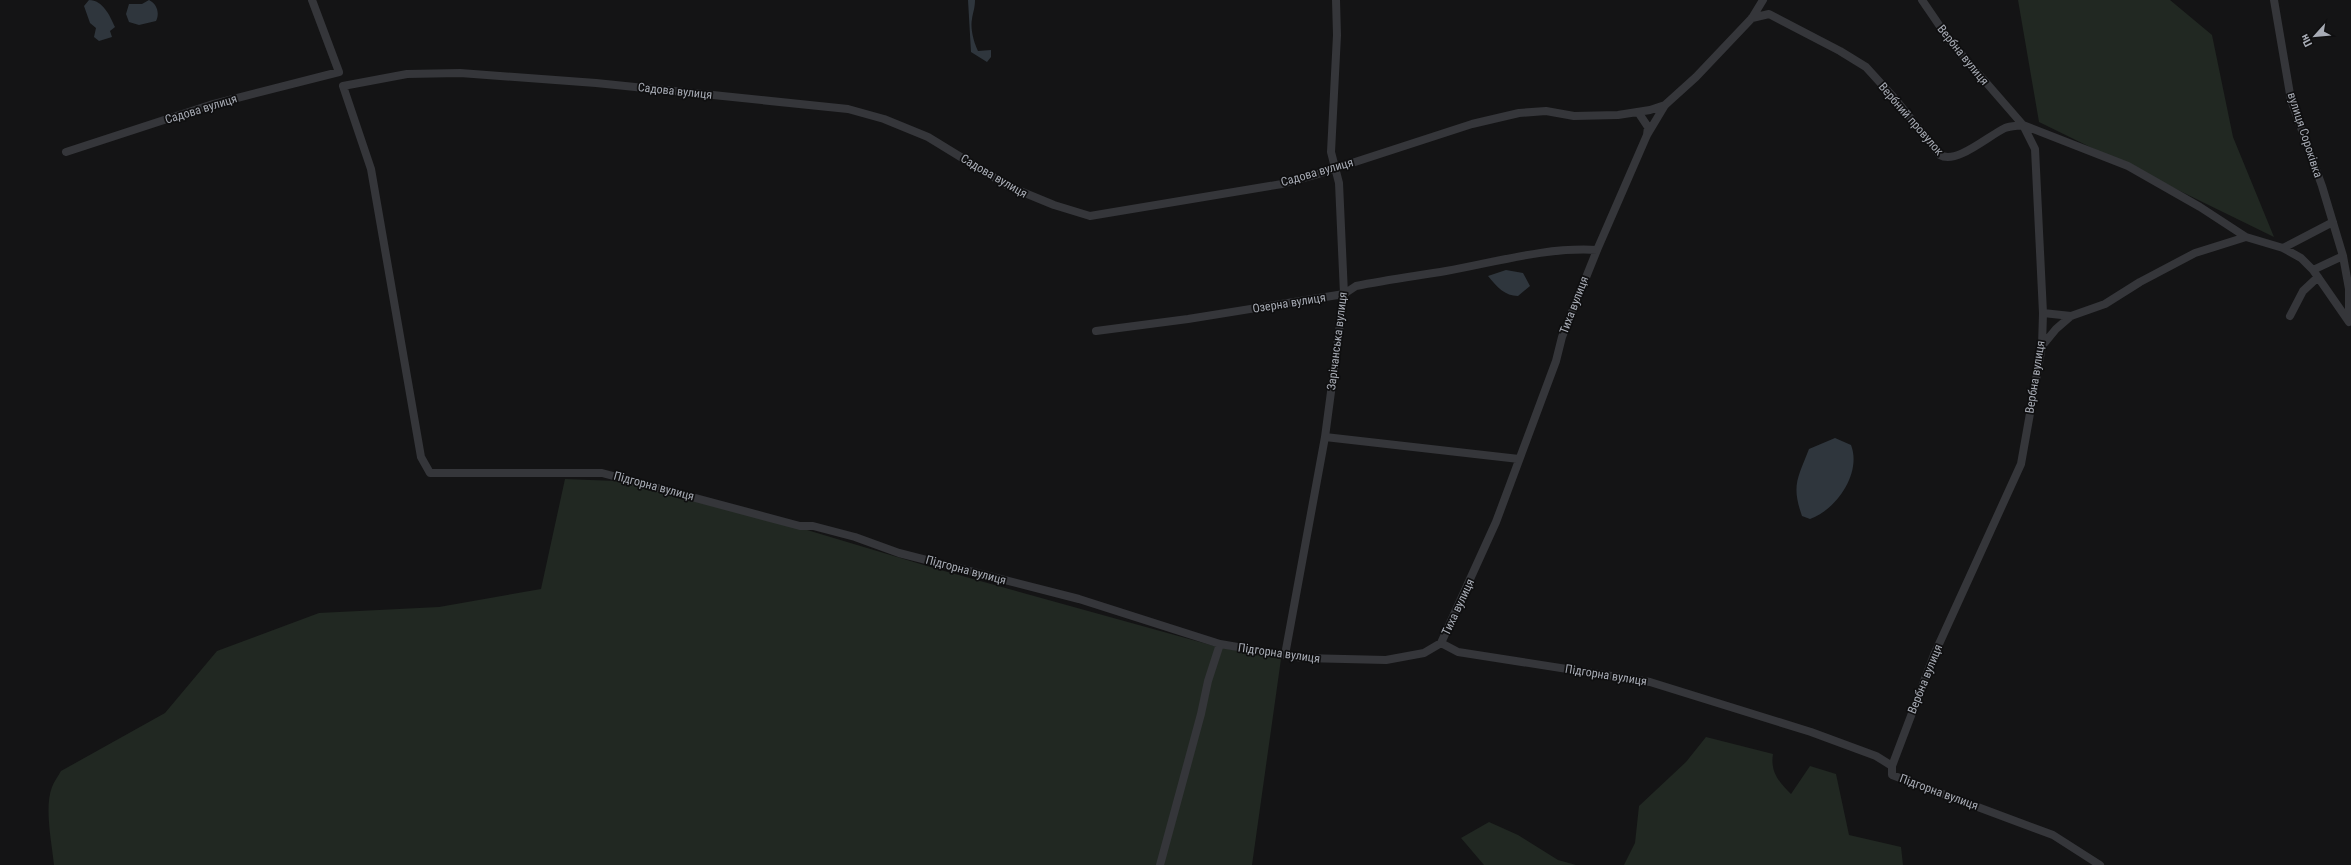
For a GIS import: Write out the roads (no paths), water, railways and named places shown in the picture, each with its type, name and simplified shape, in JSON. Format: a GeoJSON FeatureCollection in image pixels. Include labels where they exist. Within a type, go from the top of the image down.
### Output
{"type":"FeatureCollection","features":[{"type":"Feature","properties":{"kind":"street","name":"Садова вулиця"},"geometry":{"type":"LineString","coordinates":[[66,152],[210,105],[339,72],[312,0]]}},
{"type":"Feature","properties":{"kind":"street","name":"Зарічанська вулиця"},"geometry":{"type":"LineString","coordinates":[[1285,655],[1325,437],[1344,294],[1339,183],[1334,169],[1331,136],[1336,42],[1336,0]]}},
{"type":"Feature","properties":{"kind":"street","name":"Тиха вулиця"},"geometry":{"type":"LineString","coordinates":[[1441,643],[1496,522],[1556,361],[1562,337],[1597,250],[1647,135],[1665,105],[1696,77],[1752,18],[1763,0]]}},
{"type":"Feature","properties":{"kind":"street","name":"Вербна вулиця"},"geometry":{"type":"LineString","coordinates":[[1892,766],[1934,655],[2021,464],[2042,346],[2043,313],[2035,149],[2023,125],[1950,41],[1922,0]]}},
{"type":"Feature","properties":{"kind":"street","name":"вулиця Сороківка"},"geometry":{"type":"LineString","coordinates":[[2274,0],[2292,100],[2343,256]]}},
{"type":"Feature","properties":{"kind":"street","name":"Вербний провулок"},"geometry":{"type":"LineString","coordinates":[[1752,18],[1769,14],[1840,51],[1866,67],[1896,100],[1940,155],[1946,158],[1950,159],[1969,150],[2006,128],[2023,125]]}},
{"type":"Feature","properties":{"kind":"street","name":"Садова вулиця"},"geometry":{"type":"LineString","coordinates":[[430,473],[421,457],[372,169],[343,86],[407,74],[460,73],[596,83],[848,109],[884,119],[928,137],[1008,186],[1054,205],[1090,216],[1254,189],[1315,175],[1472,124],[1519,114],[1546,111],[1574,116],[1595,116],[1638,112],[1665,105]]}},
{"type":"Feature","properties":{"kind":"street"},"geometry":{"type":"LineString","coordinates":[[1638,112],[1648,127],[1647,135]]}},
{"type":"Feature","properties":{"kind":"street"},"geometry":{"type":"LineString","coordinates":[[2023,125],[2128,166],[2200,207],[2246,237],[2283,248],[2301,258],[2313,270],[2350,324]]}},
{"type":"Feature","properties":{"kind":"street"},"geometry":{"type":"LineString","coordinates":[[2283,248],[2333,222]]}},
{"type":"Feature","properties":{"kind":"street"},"geometry":{"type":"LineString","coordinates":[[2042,346],[2056,329],[2071,316],[2105,304],[2140,282],[2195,253],[2246,237]]}},
{"type":"Feature","properties":{"kind":"street","name":"Озерна вулиця"},"geometry":{"type":"LineString","coordinates":[[1096,331],[1188,319],[1344,294],[1356,286],[1530,253],[1574,248],[1597,250]]}},
{"type":"Feature","properties":{"kind":"street"},"geometry":{"type":"LineString","coordinates":[[2313,270],[2343,256],[2349,289],[2350,324]]}},
{"type":"Feature","properties":{"kind":"street"},"geometry":{"type":"LineString","coordinates":[[2290,316],[2303,291],[2318,277]]}},
{"type":"Feature","properties":{"kind":"street"},"geometry":{"type":"LineString","coordinates":[[2043,313],[2071,316]]}},
{"type":"Feature","properties":{"kind":"street"},"geometry":{"type":"LineString","coordinates":[[1325,437],[1519,459]]}},
{"type":"Feature","properties":{"kind":"street","name":"Підгорна вулиця"},"geometry":{"type":"LineString","coordinates":[[430,473],[602,473],[800,526],[813,526],[899,553],[1079,600],[1220,644],[1285,655],[1324,659],[1386,660],[1424,653],[1441,643],[1458,652],[1650,682],[1811,732],[1876,756],[1892,766],[1892,775],[2053,835],[2100,865]]}},
{"type":"Feature","properties":{"kind":"street"},"geometry":{"type":"LineString","coordinates":[[1160,865],[1201,714],[1208,681],[1220,644]]}}]}
